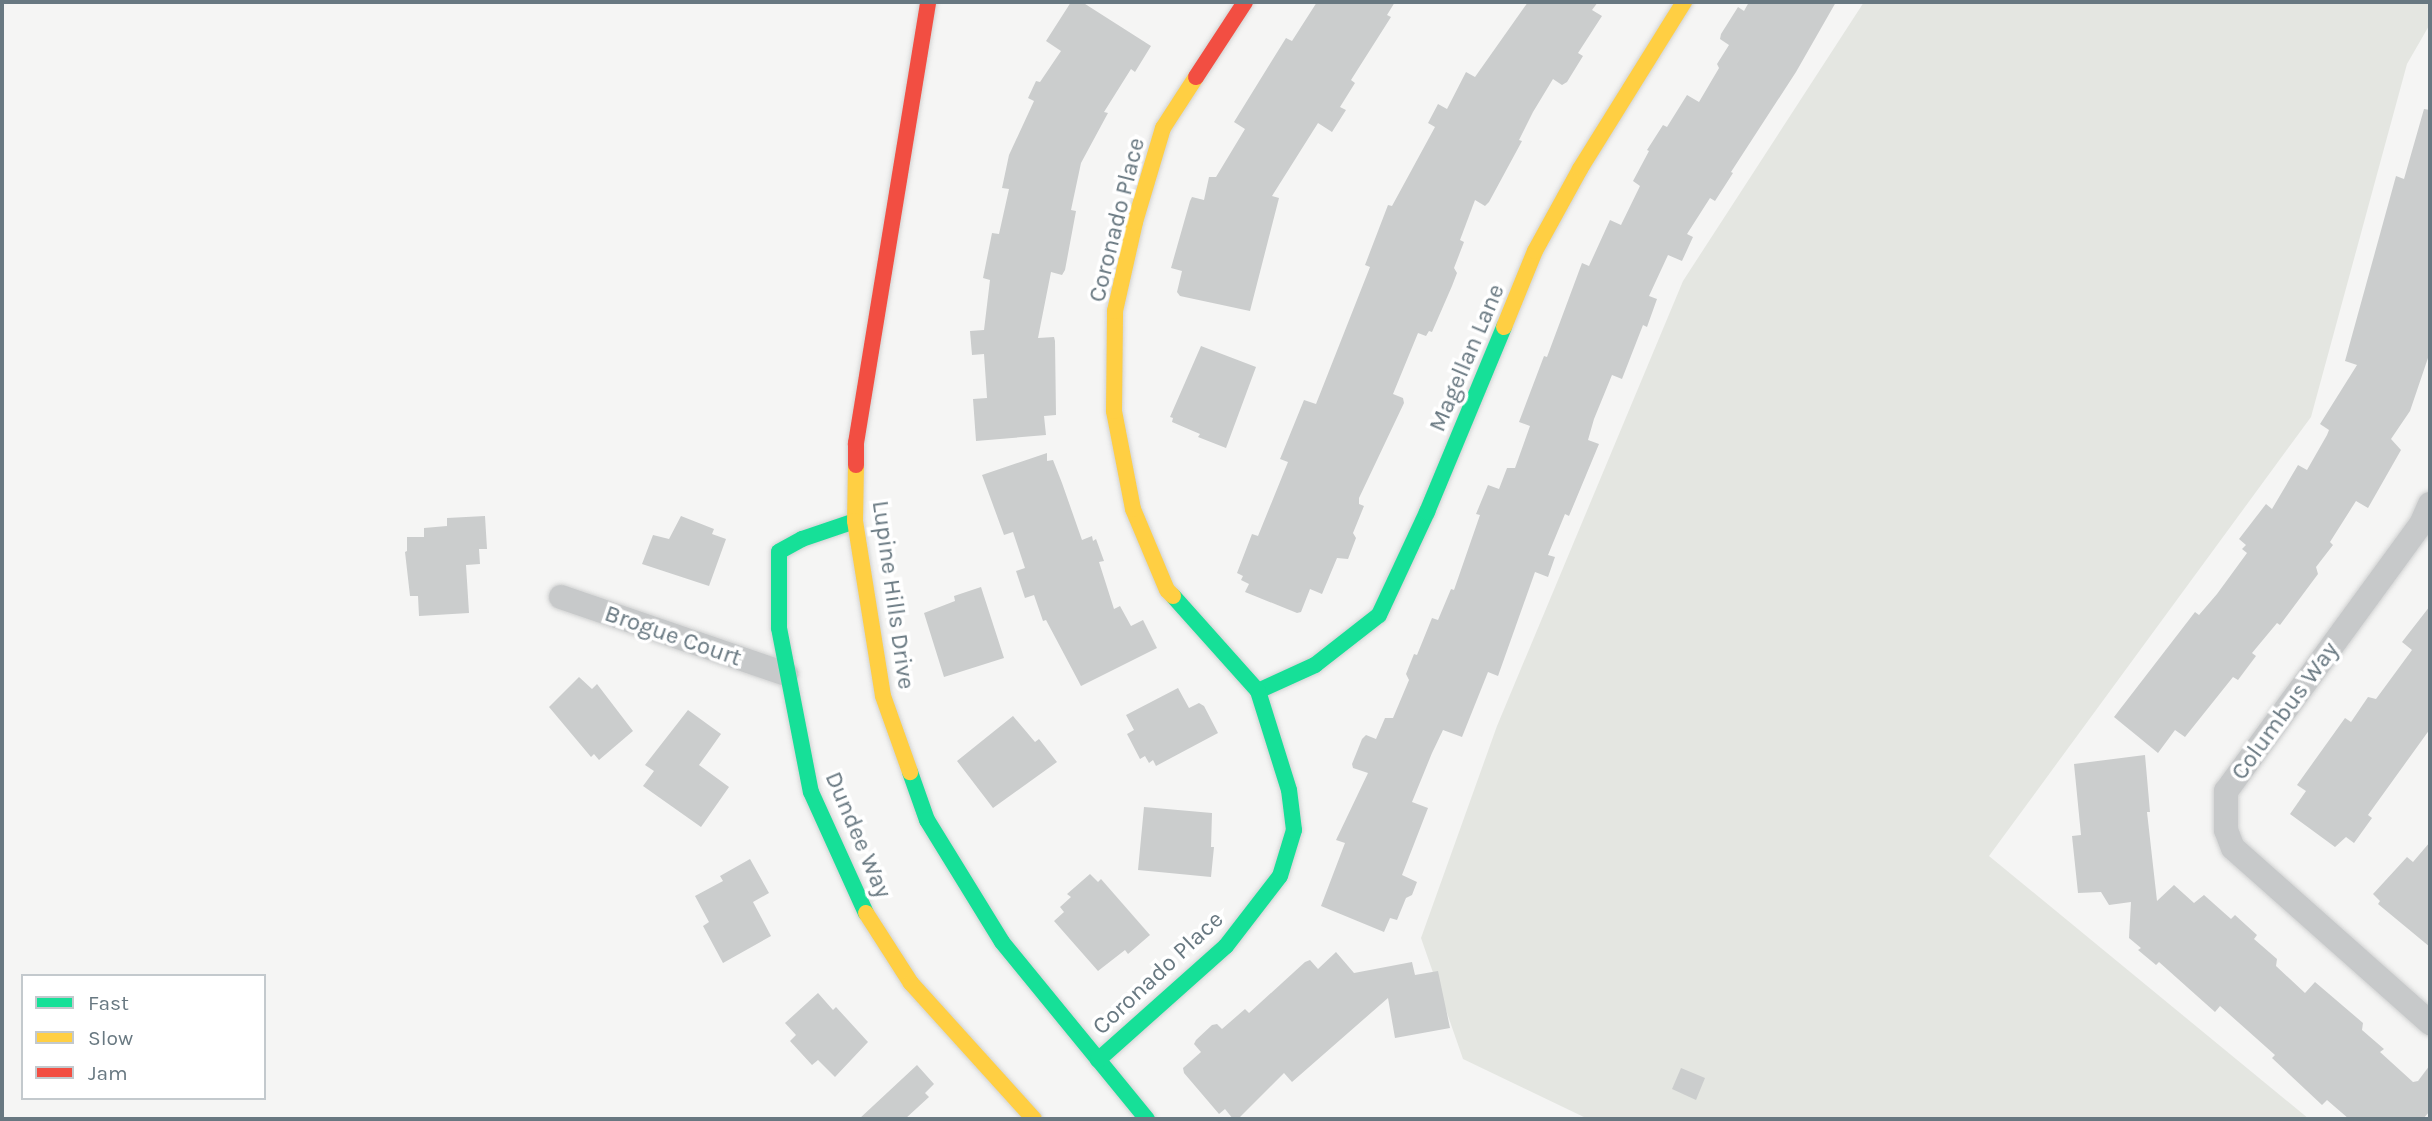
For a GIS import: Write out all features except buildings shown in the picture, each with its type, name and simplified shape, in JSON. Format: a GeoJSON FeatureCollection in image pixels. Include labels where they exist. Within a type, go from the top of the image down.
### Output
{"type":"FeatureCollection","features":[{"type":"Feature","properties":{"kind":"street","name":"Lupine Hills Drive"},"geometry":{"type":"LineString","coordinates":[[928,2],[856,443],[855,521],[883,696],[927,820],[1002,942],[1147,1119]]}},
{"type":"Feature","properties":{"kind":"street","name":"Coronado Place"},"geometry":{"type":"LineString","coordinates":[[1098,1060],[1226,946],[1280,876],[1294,830],[1289,790],[1258,691],[1167,590],[1133,509],[1114,411],[1115,311],[1135,222],[1163,128],[1245,2]]}},
{"type":"Feature","properties":{"kind":"street","name":"Magellan Lane"},"geometry":{"type":"LineString","coordinates":[[1258,691],[1315,665],[1379,615],[1427,512],[1535,251],[1580,169],[1684,2]]}},
{"type":"Feature","properties":{"kind":"street","name":"Columbus Way"},"geometry":{"type":"LineString","coordinates":[[2430,504],[2421,524],[2226,791],[2226,830],[2233,848],[2430,1023]]}},
{"type":"Feature","properties":{"kind":"street","name":"Dundee Way"},"geometry":{"type":"LineString","coordinates":[[855,521],[802,539],[779,552],[779,628],[811,792],[868,917],[911,983],[1034,1119]]}},
{"type":"Feature","properties":{"kind":"street","name":"Brogue Court"},"geometry":{"type":"LineString","coordinates":[[561,597],[786,674]]}},
{"type":"Feature","properties":{"kind":"shaded area"},"geometry":{"type":"Polygon","coordinates":[[[1864,2],[2430,2],[2430,24],[2407,64],[2311,417],[1989,856],[2309,1119],[1588,1119],[1463,1059],[1421,938],[1497,726],[1683,281],[1864,2]]]}},
{"type":"Feature","properties":{"kind":"traffic: fast"},"geometry":{"type":"LineString","coordinates":[[1258,691],[1315,665],[1379,615],[1427,512],[1504,327]]}},
{"type":"Feature","properties":{"kind":"traffic: fast"},"geometry":{"type":"LineString","coordinates":[[855,521],[802,539],[779,552],[779,628],[811,792],[866,913]]}},
{"type":"Feature","properties":{"kind":"traffic: fast"},"geometry":{"type":"LineString","coordinates":[[1098,1060],[1226,946],[1280,876],[1294,830],[1289,790],[1258,691],[1173,596]]}},
{"type":"Feature","properties":{"kind":"traffic: fast"},"geometry":{"type":"LineString","coordinates":[[910,772],[927,820],[1002,942],[1147,1119]]}},
{"type":"Feature","properties":{"kind":"traffic: slow"},"geometry":{"type":"LineString","coordinates":[[1504,327],[1535,251],[1580,169],[1684,2]]}},
{"type":"Feature","properties":{"kind":"traffic: slow"},"geometry":{"type":"LineString","coordinates":[[1173,596],[1167,590],[1133,509],[1114,411],[1115,311],[1135,222],[1163,128],[1196,77]]}},
{"type":"Feature","properties":{"kind":"traffic: slow"},"geometry":{"type":"LineString","coordinates":[[856,465],[855,521],[883,696],[910,772]]}},
{"type":"Feature","properties":{"kind":"traffic: slow"},"geometry":{"type":"LineString","coordinates":[[866,913],[911,983],[1034,1119]]}},
{"type":"Feature","properties":{"kind":"traffic: jam"},"geometry":{"type":"LineString","coordinates":[[856,465],[856,443],[928,2]]}},
{"type":"Feature","properties":{"kind":"traffic: jam"},"geometry":{"type":"LineString","coordinates":[[1196,77],[1245,2]]}}]}
